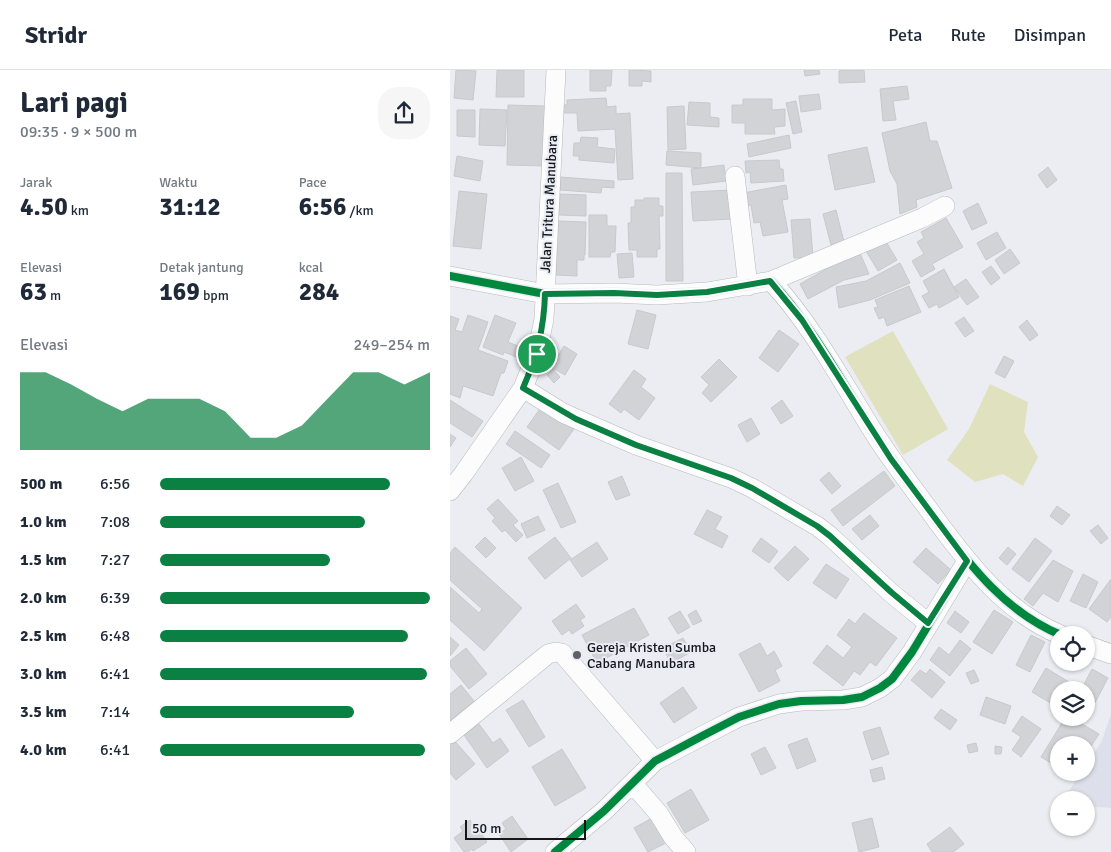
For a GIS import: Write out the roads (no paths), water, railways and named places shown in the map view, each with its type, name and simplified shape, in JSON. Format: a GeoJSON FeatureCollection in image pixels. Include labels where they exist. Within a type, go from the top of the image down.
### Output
{"type":"FeatureCollection","features":[{"type":"Feature","properties":{"kind":"street","name":"Jalan Tritura Manubara"},"geometry":{"type":"LineString","coordinates":[[450,491],[523,388],[537,354],[544,319],[556,70]]}},
{"type":"Feature","properties":{"kind":"street"},"geometry":{"type":"LineString","coordinates":[[735,176],[748,286]]}},
{"type":"Feature","properties":{"kind":"street"},"geometry":{"type":"LineString","coordinates":[[450,276],[545,294],[614,293],[657,295],[707,292],[770,281],[922,218],[945,206]]}},
{"type":"Feature","properties":{"kind":"street"},"geometry":{"type":"LineString","coordinates":[[770,281],[802,320],[891,459],[967,561],[1017,610],[1050,630]]}},
{"type":"Feature","properties":{"kind":"street"},"geometry":{"type":"LineString","coordinates":[[523,388],[576,419],[636,445],[731,478],[752,488],[817,526],[928,623]]}},
{"type":"Feature","properties":{"kind":"street"},"geometry":{"type":"LineString","coordinates":[[555,852],[633,784],[655,761],[739,717],[760,710],[801,701],[843,700],[871,694],[892,679],[900,669],[967,561]]}},
{"type":"Feature","properties":{"kind":"street"},"geometry":{"type":"LineString","coordinates":[[1095,648],[1111,654]]}},
{"type":"Feature","properties":{"kind":"street"},"geometry":{"type":"LineString","coordinates":[[450,734],[548,654],[556,652],[562,653],[655,761]]}},
{"type":"Feature","properties":{"kind":"street"},"geometry":{"type":"LineString","coordinates":[[633,784],[659,814],[673,837],[686,852]]}},
{"type":"Feature","properties":{"kind":"place","name":"Gereja Kristen Sumba Cabang Manubara"},"geometry":{"type":"Point","coordinates":[577,655]}}]}
